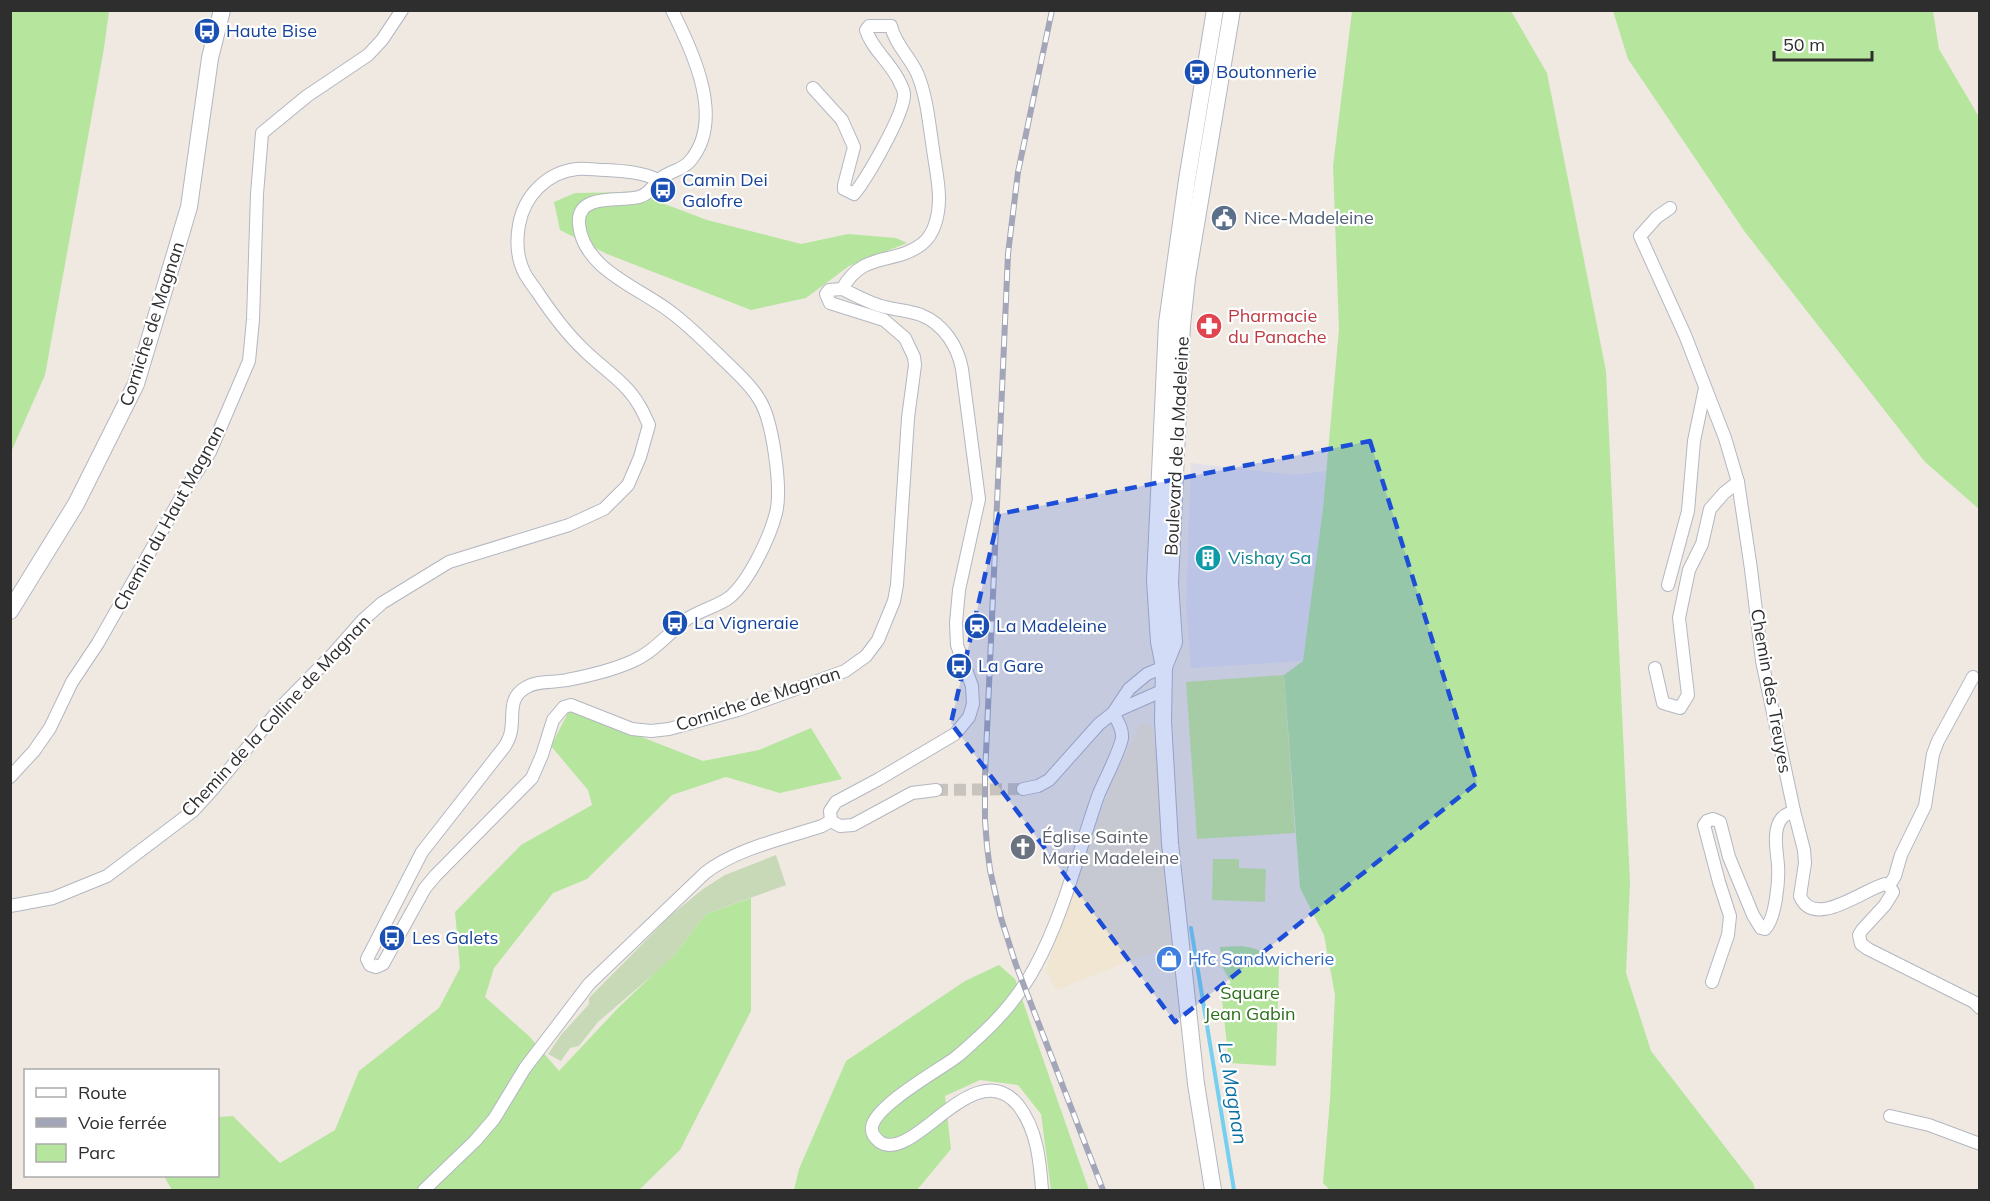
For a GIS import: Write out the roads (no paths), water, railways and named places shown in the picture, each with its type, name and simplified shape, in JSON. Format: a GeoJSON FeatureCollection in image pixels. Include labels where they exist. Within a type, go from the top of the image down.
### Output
{"type":"FeatureCollection","features":[{"type":"Feature","properties":{"kind":"street","name":"Corniche de Magnan"},"geometry":{"type":"LineString","coordinates":[[10,611],[76,504],[136,384],[179,247],[189,207],[210,58],[222,10]]}},
{"type":"Feature","properties":{"kind":"street","name":"Chemin du Haut Magnan"},"geometry":{"type":"LineString","coordinates":[[10,777],[34,751],[50,728],[72,682],[98,643],[187,487],[210,452],[249,361],[262,133],[307,96],[368,55],[382,40],[402,10]]}},
{"type":"Feature","properties":{"kind":"street","name":"Corniche de Magnan"},"geometry":{"type":"LineString","coordinates":[[672,10],[692,52],[703,83],[705,110],[698,149],[682,168],[658,180],[646,194],[639,197],[598,200],[586,206],[579,216],[579,224],[583,237],[598,262],[669,310],[695,332],[747,383],[761,401],[772,431],[778,496],[771,529],[749,572],[735,592],[717,605],[688,618],[647,653],[613,668],[566,680],[534,684],[519,693],[513,705],[512,730],[505,746],[422,852],[370,952],[367,959],[370,965],[378,967],[383,964],[425,888],[532,778],[553,720],[564,707],[571,705],[632,729],[651,731],[669,729],[738,710],[845,671],[866,656],[878,640],[894,601],[897,585],[908,418],[915,365],[910,346],[894,326],[884,320],[830,303],[825,294],[829,290],[842,289]]}},
{"type":"Feature","properties":{"kind":"street","name":"Boulevard de la Madeleine"},"geometry":{"type":"LineString","coordinates":[[1213,1191],[1196,1084],[1180,945],[1164,746],[1164,667],[1159,642],[1155,580],[1167,323],[1187,180],[1215,10]]}},
{"type":"Feature","properties":{"kind":"street","name":"Boulevard de la Madeleine"},"geometry":{"type":"LineString","coordinates":[[1164,667],[1174,642],[1170,583],[1182,325],[1187,278],[1232,10]]}},
{"type":"Feature","properties":{"kind":"street"},"geometry":{"type":"LineString","coordinates":[[813,88],[842,120],[854,147],[844,185],[844,189],[854,194],[888,136],[904,93],[893,69],[868,37],[866,30],[870,26],[891,26],[894,38],[908,55],[920,83],[938,183],[938,208],[933,231],[911,251],[868,262],[850,275],[842,289],[882,307],[922,316],[938,325],[954,346],[962,369],[979,494],[967,561],[959,590],[956,623],[957,645],[973,693],[969,717],[960,730],[946,740],[836,802],[830,811],[831,821]]}},
{"type":"Feature","properties":{"kind":"street","name":"Chemin de la Colline de Magnan"},"geometry":{"type":"LineString","coordinates":[[10,906],[53,897],[107,876],[193,811],[282,706],[382,603],[449,562],[569,525],[604,509],[628,485],[640,457],[649,426],[639,404],[621,382],[586,353],[562,329],[525,274],[517,246],[518,231],[520,218],[528,200],[548,179],[557,175],[576,169],[618,170],[647,174],[658,180]]}},
{"type":"Feature","properties":{"kind":"street","name":"Chemin des Treuyes"},"geometry":{"type":"LineString","coordinates":[[1670,208],[1657,217],[1640,236],[1706,387],[1738,482],[1762,661],[1804,850],[1805,862],[1800,896],[1806,905],[1815,909],[1833,907],[1854,899],[1873,887],[1885,884],[1889,886]]}},
{"type":"Feature","properties":{"kind":"street"},"geometry":{"type":"LineString","coordinates":[[1668,585],[1688,511],[1694,441],[1706,387]]}},
{"type":"Feature","properties":{"kind":"street"},"geometry":{"type":"LineString","coordinates":[[1655,668],[1663,703],[1680,708],[1688,695],[1679,618],[1689,570],[1702,544],[1710,509],[1738,482]]}},
{"type":"Feature","properties":{"kind":"street"},"geometry":{"type":"LineString","coordinates":[[1113,713],[1129,689],[1138,681],[1164,667]]}},
{"type":"Feature","properties":{"kind":"street"},"geometry":{"type":"LineString","coordinates":[[1972,677],[1933,754],[1925,806],[1889,886],[1893,892],[1890,899],[1859,935],[1861,944],[1868,949],[1978,1002]]}},
{"type":"Feature","properties":{"kind":"street"},"geometry":{"type":"LineString","coordinates":[[1023,789],[1038,786],[1049,780],[1099,724],[1113,713],[1164,690]]}},
{"type":"Feature","properties":{"kind":"street"},"geometry":{"type":"LineString","coordinates":[[1042,1191],[1038,1153],[1030,1123],[1013,1099],[1003,1093],[992,1090],[970,1096],[905,1142],[897,1145],[882,1144],[874,1137],[871,1129],[874,1122],[905,1092],[954,1058],[993,1025],[1016,997],[1035,968],[1050,934],[1101,789],[1121,741],[1121,729],[1113,713]]}},
{"type":"Feature","properties":{"kind":"street"},"geometry":{"type":"LineString","coordinates":[[831,821],[840,826],[853,825],[912,793],[936,790]]}},
{"type":"Feature","properties":{"kind":"street"},"geometry":{"type":"LineString","coordinates":[[1712,982],[1728,935],[1730,916],[1704,825],[1713,819],[1720,822],[1729,857],[1753,915],[1761,928],[1766,929],[1771,921],[1777,885],[1777,830],[1782,818],[1794,811]]}},
{"type":"Feature","properties":{"kind":"street"},"geometry":{"type":"LineString","coordinates":[[424,1191],[494,1119],[525,1068],[589,984],[705,873],[718,863],[737,854],[831,821]]}},
{"type":"Feature","properties":{"kind":"street"},"geometry":{"type":"LineString","coordinates":[[1890,1116],[1929,1125],[1980,1144]]}},
{"type":"Feature","properties":{"kind":"waterway","name":"Le Magnan"},"geometry":{"type":"LineString","coordinates":[[1191,928],[1234,1190]]}},
{"type":"Feature","properties":{"kind":"tunnel"},"geometry":{"type":"LineString","coordinates":[[936,790],[1023,789]]}},
{"type":"Feature","properties":{"kind":"railway"},"geometry":{"type":"LineString","coordinates":[[1052,10],[1018,172],[1008,254],[985,820],[990,870],[1001,918],[1016,965],[1103,1190]]}},
{"type":"Feature","properties":{"kind":"place","name":"Haute Bise"},"geometry":{"type":"Point","coordinates":[207,31]}},
{"type":"Feature","properties":{"kind":"place","name":"Boutonnerie"},"geometry":{"type":"Point","coordinates":[1197,72]}},
{"type":"Feature","properties":{"kind":"place","name":"Camin Dei Galofre"},"geometry":{"type":"Point","coordinates":[663,190]}},
{"type":"Feature","properties":{"kind":"place","name":"Nice-Madeleine"},"geometry":{"type":"Point","coordinates":[1224,218]}},
{"type":"Feature","properties":{"kind":"place","name":"Pharmacie du Panache"},"geometry":{"type":"Point","coordinates":[1209,326]}},
{"type":"Feature","properties":{"kind":"place","name":"Vishay Sa"},"geometry":{"type":"Point","coordinates":[1208,558]}},
{"type":"Feature","properties":{"kind":"place","name":"La Vigneraie"},"geometry":{"type":"Point","coordinates":[675,623]}},
{"type":"Feature","properties":{"kind":"place","name":"La Madeleine"},"geometry":{"type":"Point","coordinates":[977,626]}},
{"type":"Feature","properties":{"kind":"place","name":"La Gare"},"geometry":{"type":"Point","coordinates":[959,666]}},
{"type":"Feature","properties":{"kind":"place","name":"Église Sainte Marie Madeleine"},"geometry":{"type":"Point","coordinates":[1023,847]}},
{"type":"Feature","properties":{"kind":"place","name":"Les Galets"},"geometry":{"type":"Point","coordinates":[392,938]}},
{"type":"Feature","properties":{"kind":"place","name":"Hfc Sandwicherie"},"geometry":{"type":"Point","coordinates":[1169,959]}},
{"type":"Feature","properties":{"kind":"park label","name":"Square Jean Gabin"},"geometry":{"type":"Point","coordinates":[1250,1003]}}]}
